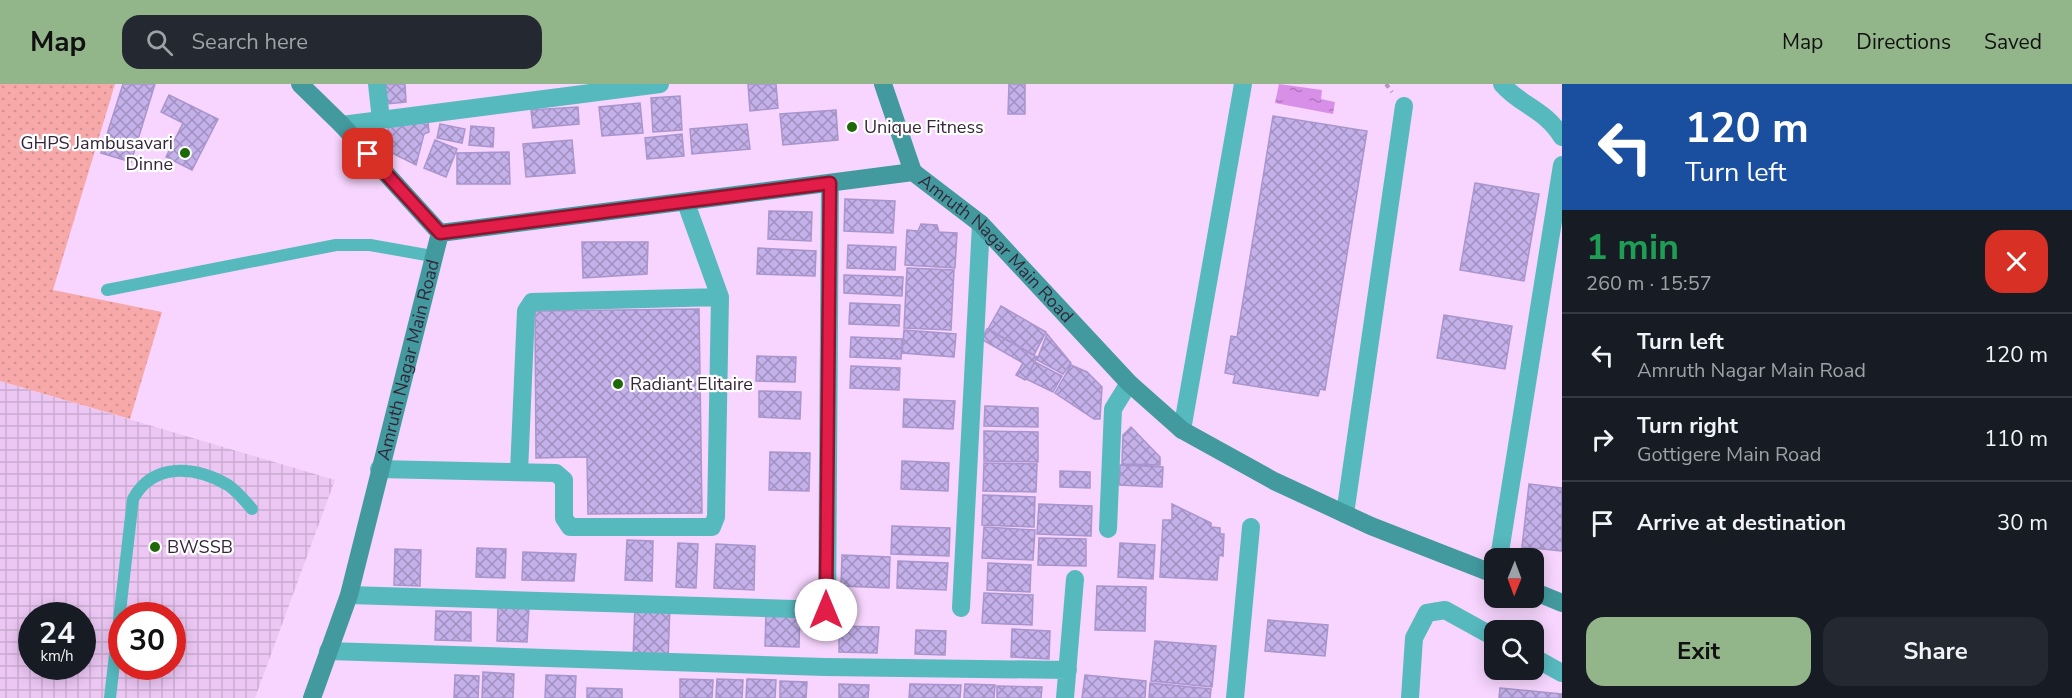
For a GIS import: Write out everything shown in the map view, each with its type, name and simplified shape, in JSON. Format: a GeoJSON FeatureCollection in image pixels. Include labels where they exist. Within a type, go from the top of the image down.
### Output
{"type":"FeatureCollection","features":[{"type":"Feature","properties":{"kind":"main road"},"geometry":{"type":"LineString","coordinates":[[300,84],[342,125],[440,233]]}},
{"type":"Feature","properties":{"kind":"main road"},"geometry":{"type":"LineString","coordinates":[[883,84],[913,172]]}},
{"type":"Feature","properties":{"kind":"main road","name":"Amruth Nagar Main Road"},"geometry":{"type":"LineString","coordinates":[[312,698],[349,595],[432,256],[440,233],[913,172],[981,224],[1129,383],[1182,430],[1274,480],[1345,514],[1484,570]]}},
{"type":"Feature","properties":{"kind":"main road"},"geometry":{"type":"LineString","coordinates":[[1544,596],[1562,603]]}},
{"type":"Feature","properties":{"kind":"street"},"geometry":{"type":"LineString","coordinates":[[377,84],[381,120]]}},
{"type":"Feature","properties":{"kind":"street"},"geometry":{"type":"LineString","coordinates":[[342,125],[660,84]]}},
{"type":"Feature","properties":{"kind":"street"},"geometry":{"type":"LineString","coordinates":[[1182,430],[1243,84]]}},
{"type":"Feature","properties":{"kind":"street"},"geometry":{"type":"LineString","coordinates":[[1502,84],[1513,97],[1537,109],[1556,126],[1562,136]]}},
{"type":"Feature","properties":{"kind":"street"},"geometry":{"type":"LineString","coordinates":[[1345,514],[1404,106]]}},
{"type":"Feature","properties":{"kind":"street"},"geometry":{"type":"LineString","coordinates":[[1502,548],[1562,165]]}},
{"type":"Feature","properties":{"kind":"street"},"geometry":{"type":"LineString","coordinates":[[349,595],[826,610],[830,183]]}},
{"type":"Feature","properties":{"kind":"street"},"geometry":{"type":"LineString","coordinates":[[379,469],[562,475],[564,518],[567,525],[575,528],[712,527],[716,518],[720,297],[686,203]]}},
{"type":"Feature","properties":{"kind":"street"},"geometry":{"type":"LineString","coordinates":[[961,608],[981,224]]}},
{"type":"Feature","properties":{"kind":"street"},"geometry":{"type":"LineString","coordinates":[[519,472],[526,311],[532,302],[720,297]]}},
{"type":"Feature","properties":{"kind":"street"},"geometry":{"type":"LineString","coordinates":[[1108,529],[1113,409],[1129,383]]}},
{"type":"Feature","properties":{"kind":"street"},"geometry":{"type":"LineString","coordinates":[[1235,698],[1251,527]]}},
{"type":"Feature","properties":{"kind":"street"},"geometry":{"type":"LineString","coordinates":[[1065,698],[1075,579]]}},
{"type":"Feature","properties":{"kind":"street"},"geometry":{"type":"LineString","coordinates":[[1410,698],[1414,638],[1427,613],[1445,610],[1484,631]]}},
{"type":"Feature","properties":{"kind":"street"},"geometry":{"type":"LineString","coordinates":[[328,651],[825,667],[1068,670]]}},
{"type":"Feature","properties":{"kind":"street"},"geometry":{"type":"LineString","coordinates":[[1544,663],[1562,673]]}},
{"type":"Feature","properties":{"kind":"lane"},"geometry":{"type":"LineString","coordinates":[[107,290],[336,245],[370,245],[432,256]]}},
{"type":"Feature","properties":{"kind":"lane"},"geometry":{"type":"LineString","coordinates":[[110,698],[133,499],[139,487],[153,475],[176,470],[207,476],[230,486],[252,508]]}},
{"type":"Feature","properties":{"kind":"shaded area"},"geometry":{"type":"Polygon","coordinates":[[[0,84],[115,84],[53,290],[162,312],[130,419],[0,381],[0,84]]]}},
{"type":"Feature","properties":{"kind":"shaded area","name":"BWSSB"},"geometry":{"type":"Polygon","coordinates":[[[0,381],[335,480],[255,698],[0,698],[0,381]]]}},
{"type":"Feature","properties":{"kind":"water"},"geometry":{"type":"Polygon","coordinates":[[[1279,84],[1322,90],[1321,99],[1335,102],[1333,114],[1275,103],[1279,84]]]}},
{"type":"Feature","properties":{"kind":"building"},"geometry":{"type":"Polygon","coordinates":[[[123,84],[155,84],[131,162],[101,153],[123,84]]]}},
{"type":"Feature","properties":{"kind":"building"},"geometry":{"type":"Polygon","coordinates":[[[384,84],[405,84],[406,102],[386,104],[384,84]]]}},
{"type":"Feature","properties":{"kind":"building"},"geometry":{"type":"Polygon","coordinates":[[[748,84],[776,84],[778,108],[750,111],[748,84]]]}},
{"type":"Feature","properties":{"kind":"building"},"geometry":{"type":"Polygon","coordinates":[[[1009,84],[1025,84],[1025,114],[1008,114],[1009,84]]]}},
{"type":"Feature","properties":{"kind":"building"},"geometry":{"type":"Polygon","coordinates":[[[169,95],[218,119],[192,170],[166,157],[183,123],[161,112],[169,95]]]}},
{"type":"Feature","properties":{"kind":"building"},"geometry":{"type":"Polygon","coordinates":[[[680,96],[682,130],[653,132],[651,98],[680,96]]]}},
{"type":"Feature","properties":{"kind":"building"},"geometry":{"type":"Polygon","coordinates":[[[640,103],[643,133],[602,136],[599,107],[640,103]]]}},
{"type":"Feature","properties":{"kind":"building"},"geometry":{"type":"Polygon","coordinates":[[[578,107],[579,124],[533,128],[531,110],[578,107]]]}},
{"type":"Feature","properties":{"kind":"building"},"geometry":{"type":"Polygon","coordinates":[[[836,110],[838,140],[783,145],[780,114],[836,110]]]}},
{"type":"Feature","properties":{"kind":"building"},"geometry":{"type":"Polygon","coordinates":[[[1273,116],[1367,131],[1325,390],[1320,389],[1318,396],[1233,383],[1235,375],[1225,373],[1231,336],[1237,337],[1273,116]]]}},
{"type":"Feature","properties":{"kind":"building"},"geometry":{"type":"Polygon","coordinates":[[[428,122],[429,132],[424,134],[416,165],[390,152],[388,125],[428,122]]]}},
{"type":"Feature","properties":{"kind":"building"},"geometry":{"type":"Polygon","coordinates":[[[440,124],[465,129],[462,143],[437,138],[440,124]]]}},
{"type":"Feature","properties":{"kind":"building"},"geometry":{"type":"Polygon","coordinates":[[[747,124],[750,149],[692,154],[690,129],[747,124]]]}},
{"type":"Feature","properties":{"kind":"building"},"geometry":{"type":"Polygon","coordinates":[[[471,126],[494,128],[493,147],[469,145],[471,126]]]}},
{"type":"Feature","properties":{"kind":"building"},"geometry":{"type":"Polygon","coordinates":[[[682,134],[684,156],[647,159],[645,138],[682,134]]]}},
{"type":"Feature","properties":{"kind":"building"},"geometry":{"type":"Polygon","coordinates":[[[435,140],[457,149],[446,177],[424,168],[435,140]]]}},
{"type":"Feature","properties":{"kind":"building"},"geometry":{"type":"Polygon","coordinates":[[[572,140],[575,173],[526,177],[523,144],[572,140]]]}},
{"type":"Feature","properties":{"kind":"building"},"geometry":{"type":"Polygon","coordinates":[[[509,152],[510,184],[457,184],[457,153],[509,152]]]}},
{"type":"Feature","properties":{"kind":"building"},"geometry":{"type":"Polygon","coordinates":[[[1475,183],[1539,194],[1524,281],[1460,270],[1475,183]]]}},
{"type":"Feature","properties":{"kind":"building"},"geometry":{"type":"Polygon","coordinates":[[[845,199],[895,201],[893,233],[844,231],[845,199]]]}},
{"type":"Feature","properties":{"kind":"building"},"geometry":{"type":"Polygon","coordinates":[[[769,211],[812,212],[811,241],[768,239],[769,211]]]}},
{"type":"Feature","properties":{"kind":"building"},"geometry":{"type":"Polygon","coordinates":[[[921,224],[937,225],[939,232],[957,233],[955,268],[905,265],[907,230],[918,231],[921,224]]]}},
{"type":"Feature","properties":{"kind":"building"},"geometry":{"type":"Polygon","coordinates":[[[582,242],[648,242],[647,274],[583,278],[582,242]]]}},
{"type":"Feature","properties":{"kind":"building"},"geometry":{"type":"Polygon","coordinates":[[[848,245],[896,247],[895,270],[847,268],[848,245]]]}},
{"type":"Feature","properties":{"kind":"building"},"geometry":{"type":"Polygon","coordinates":[[[758,248],[816,251],[815,276],[757,274],[758,248]]]}},
{"type":"Feature","properties":{"kind":"building"},"geometry":{"type":"Polygon","coordinates":[[[907,268],[954,270],[951,330],[904,328],[907,268]]]}},
{"type":"Feature","properties":{"kind":"building"},"geometry":{"type":"Polygon","coordinates":[[[844,275],[903,277],[902,296],[844,293],[844,275]]]}},
{"type":"Feature","properties":{"kind":"building"},"geometry":{"type":"Polygon","coordinates":[[[850,303],[900,305],[899,326],[849,324],[850,303]]]}},
{"type":"Feature","properties":{"kind":"building"},"geometry":{"type":"Polygon","coordinates":[[[1001,306],[1046,332],[1034,355],[988,329],[1001,306]]]}},
{"type":"Feature","properties":{"kind":"building","name":"Radiant Elitaire"},"geometry":{"type":"Polygon","coordinates":[[[699,309],[702,513],[588,514],[587,457],[536,458],[535,311],[699,309]]]}},
{"type":"Feature","properties":{"kind":"building"},"geometry":{"type":"Polygon","coordinates":[[[1444,315],[1512,326],[1505,369],[1437,358],[1444,315]]]}},
{"type":"Feature","properties":{"kind":"building"},"geometry":{"type":"Polygon","coordinates":[[[987,329],[1037,357],[1025,380],[1016,375],[1023,363],[981,339],[987,329]]]}},
{"type":"Feature","properties":{"kind":"building"},"geometry":{"type":"Polygon","coordinates":[[[904,330],[956,334],[954,357],[902,353],[904,330]]]}},
{"type":"Feature","properties":{"kind":"building"},"geometry":{"type":"Polygon","coordinates":[[[1047,334],[1071,363],[1063,374],[1037,360],[1047,334]]]}},
{"type":"Feature","properties":{"kind":"building"},"geometry":{"type":"Polygon","coordinates":[[[851,337],[902,339],[901,359],[850,357],[851,337]]]}},
{"type":"Feature","properties":{"kind":"building"},"geometry":{"type":"Polygon","coordinates":[[[757,356],[796,357],[795,382],[756,381],[757,356]]]}},
{"type":"Feature","properties":{"kind":"building"},"geometry":{"type":"Polygon","coordinates":[[[1035,362],[1062,376],[1053,392],[1026,379],[1035,362]]]}},
{"type":"Feature","properties":{"kind":"building"},"geometry":{"type":"Polygon","coordinates":[[[1071,365],[1087,372],[1102,387],[1100,419],[1094,419],[1055,393],[1071,365]]]}},
{"type":"Feature","properties":{"kind":"building"},"geometry":{"type":"Polygon","coordinates":[[[851,366],[900,368],[899,390],[850,388],[851,366]]]}},
{"type":"Feature","properties":{"kind":"building"},"geometry":{"type":"Polygon","coordinates":[[[759,391],[801,392],[800,419],[759,417],[759,391]]]}},
{"type":"Feature","properties":{"kind":"building"},"geometry":{"type":"Polygon","coordinates":[[[904,399],[955,401],[953,429],[903,427],[904,399]]]}},
{"type":"Feature","properties":{"kind":"building"},"geometry":{"type":"Polygon","coordinates":[[[985,406],[1038,408],[1038,427],[984,426],[985,406]]]}},
{"type":"Feature","properties":{"kind":"building"},"geometry":{"type":"Polygon","coordinates":[[[1131,427],[1160,457],[1160,465],[1122,464],[1123,435],[1131,427]]]}},
{"type":"Feature","properties":{"kind":"building"},"geometry":{"type":"Polygon","coordinates":[[[984,431],[1038,432],[1038,462],[984,461],[984,431]]]}},
{"type":"Feature","properties":{"kind":"building"},"geometry":{"type":"Polygon","coordinates":[[[770,452],[810,453],[809,491],[769,490],[770,452]]]}},
{"type":"Feature","properties":{"kind":"building"},"geometry":{"type":"Polygon","coordinates":[[[902,461],[949,463],[948,491],[901,489],[902,461]]]}},
{"type":"Feature","properties":{"kind":"building"},"geometry":{"type":"Polygon","coordinates":[[[984,463],[1037,464],[1036,492],[983,491],[984,463]]]}},
{"type":"Feature","properties":{"kind":"building"},"geometry":{"type":"Polygon","coordinates":[[[1120,465],[1163,467],[1162,487],[1119,485],[1120,465]]]}},
{"type":"Feature","properties":{"kind":"building"},"geometry":{"type":"Polygon","coordinates":[[[1060,471],[1090,472],[1090,488],[1060,487],[1060,471]]]}},
{"type":"Feature","properties":{"kind":"building"},"geometry":{"type":"Polygon","coordinates":[[[1529,484],[1562,488],[1562,551],[1522,547],[1529,484]]]}},
{"type":"Feature","properties":{"kind":"building"},"geometry":{"type":"Polygon","coordinates":[[[983,495],[1035,497],[1034,527],[982,525],[983,495]]]}},
{"type":"Feature","properties":{"kind":"building"},"geometry":{"type":"Polygon","coordinates":[[[1039,504],[1092,506],[1091,536],[1037,534],[1039,504]]]}},
{"type":"Feature","properties":{"kind":"building"},"geometry":{"type":"Polygon","coordinates":[[[1172,504],[1211,523],[1211,527],[1220,528],[1220,534],[1224,534],[1223,556],[1219,555],[1217,580],[1160,577],[1163,520],[1172,520],[1172,504]]]}},
{"type":"Feature","properties":{"kind":"building"},"geometry":{"type":"Polygon","coordinates":[[[892,526],[950,528],[949,556],[891,554],[892,526]]]}},
{"type":"Feature","properties":{"kind":"building"},"geometry":{"type":"Polygon","coordinates":[[[984,527],[1035,530],[1033,560],[982,558],[984,527]]]}},
{"type":"Feature","properties":{"kind":"building"},"geometry":{"type":"Polygon","coordinates":[[[1039,538],[1086,539],[1086,566],[1038,565],[1039,538]]]}},
{"type":"Feature","properties":{"kind":"building"},"geometry":{"type":"Polygon","coordinates":[[[627,540],[653,541],[652,581],[625,580],[627,540]]]}},
{"type":"Feature","properties":{"kind":"building"},"geometry":{"type":"Polygon","coordinates":[[[678,543],[698,544],[696,588],[676,587],[678,543]]]}},
{"type":"Feature","properties":{"kind":"building"},"geometry":{"type":"Polygon","coordinates":[[[1120,543],[1155,545],[1153,579],[1118,577],[1120,543]]]}},
{"type":"Feature","properties":{"kind":"building"},"geometry":{"type":"Polygon","coordinates":[[[716,544],[755,546],[754,590],[714,588],[716,544]]]}},
{"type":"Feature","properties":{"kind":"building"},"geometry":{"type":"Polygon","coordinates":[[[477,548],[506,549],[505,578],[476,577],[477,548]]]}},
{"type":"Feature","properties":{"kind":"building"},"geometry":{"type":"Polygon","coordinates":[[[395,549],[421,550],[420,586],[394,585],[395,549]]]}},
{"type":"Feature","properties":{"kind":"building"},"geometry":{"type":"Polygon","coordinates":[[[523,552],[576,554],[574,581],[522,580],[523,552]]]}},
{"type":"Feature","properties":{"kind":"building"},"geometry":{"type":"Polygon","coordinates":[[[842,555],[890,557],[889,588],[841,586],[842,555]]]}},
{"type":"Feature","properties":{"kind":"building"},"geometry":{"type":"Polygon","coordinates":[[[898,561],[948,563],[946,590],[897,588],[898,561]]]}},
{"type":"Feature","properties":{"kind":"building"},"geometry":{"type":"Polygon","coordinates":[[[988,563],[1031,565],[1030,592],[987,590],[988,563]]]}},
{"type":"Feature","properties":{"kind":"building"},"geometry":{"type":"Polygon","coordinates":[[[1097,586],[1146,587],[1145,631],[1095,630],[1097,586]]]}},
{"type":"Feature","properties":{"kind":"building"},"geometry":{"type":"Polygon","coordinates":[[[984,593],[1033,595],[1032,625],[982,623],[984,593]]]}},
{"type":"Feature","properties":{"kind":"building"},"geometry":{"type":"Polygon","coordinates":[[[635,605],[670,606],[668,660],[633,659],[635,605]]]}},
{"type":"Feature","properties":{"kind":"building"},"geometry":{"type":"Polygon","coordinates":[[[498,606],[529,607],[527,642],[497,641],[498,606]]]}},
{"type":"Feature","properties":{"kind":"building"},"geometry":{"type":"Polygon","coordinates":[[[436,611],[471,612],[471,641],[435,640],[436,611]]]}},
{"type":"Feature","properties":{"kind":"building"},"geometry":{"type":"Polygon","coordinates":[[[766,612],[800,613],[799,647],[765,646],[766,612]]]}},
{"type":"Feature","properties":{"kind":"building"},"geometry":{"type":"Polygon","coordinates":[[[1268,620],[1328,625],[1325,656],[1265,651],[1268,620]]]}},
{"type":"Feature","properties":{"kind":"building"},"geometry":{"type":"Polygon","coordinates":[[[839,626],[879,627],[877,653],[839,652],[839,626]]]}},
{"type":"Feature","properties":{"kind":"building"},"geometry":{"type":"Polygon","coordinates":[[[1012,629],[1050,631],[1049,659],[1011,657],[1012,629]]]}},
{"type":"Feature","properties":{"kind":"building"},"geometry":{"type":"Polygon","coordinates":[[[916,630],[946,631],[945,655],[915,654],[916,630]]]}},
{"type":"Feature","properties":{"kind":"building"},"geometry":{"type":"Polygon","coordinates":[[[1155,641],[1216,646],[1212,687],[1151,681],[1155,641]]]}},
{"type":"Feature","properties":{"kind":"building"},"geometry":{"type":"Polygon","coordinates":[[[483,672],[514,674],[513,698],[482,698],[483,672]]]}},
{"type":"Feature","properties":{"kind":"building"},"geometry":{"type":"Polygon","coordinates":[[[455,675],[479,676],[478,698],[454,698],[455,675]]]}},
{"type":"Feature","properties":{"kind":"building"},"geometry":{"type":"Polygon","coordinates":[[[546,675],[576,676],[575,698],[545,698],[546,675]]]}},
{"type":"Feature","properties":{"kind":"building"},"geometry":{"type":"Polygon","coordinates":[[[1085,675],[1146,681],[1145,698],[1082,698],[1085,675]]]}},
{"type":"Feature","properties":{"kind":"building"},"geometry":{"type":"Polygon","coordinates":[[[680,679],[713,680],[712,698],[680,698],[680,679]]]}},
{"type":"Feature","properties":{"kind":"building"},"geometry":{"type":"Polygon","coordinates":[[[717,679],[743,680],[742,698],[716,698],[717,679]]]}},
{"type":"Feature","properties":{"kind":"building"},"geometry":{"type":"Polygon","coordinates":[[[747,679],[776,680],[775,698],[746,698],[747,679]]]}},
{"type":"Feature","properties":{"kind":"building"},"geometry":{"type":"Polygon","coordinates":[[[780,681],[807,682],[806,698],[780,698],[780,681]]]}},
{"type":"Feature","properties":{"kind":"building"},"geometry":{"type":"Polygon","coordinates":[[[1150,683],[1211,689],[1210,698],[1149,698],[1150,683]]]}},
{"type":"Feature","properties":{"kind":"building"},"geometry":{"type":"Polygon","coordinates":[[[839,684],[869,685],[868,698],[839,698],[839,684]]]}},
{"type":"Feature","properties":{"kind":"building"},"geometry":{"type":"Polygon","coordinates":[[[910,684],[961,685],[960,698],[909,698],[910,684]]]}},
{"type":"Feature","properties":{"kind":"building"},"geometry":{"type":"Polygon","coordinates":[[[965,684],[995,685],[994,698],[964,698],[965,684]]]}},
{"type":"Feature","properties":{"kind":"building"},"geometry":{"type":"Polygon","coordinates":[[[997,686],[1042,687],[1041,698],[997,698],[997,686]]]}},
{"type":"Feature","properties":{"kind":"building"},"geometry":{"type":"Polygon","coordinates":[[[587,688],[622,689],[622,698],[587,698],[587,688]]]}},
{"type":"Feature","properties":{"kind":"building"},"geometry":{"type":"Polygon","coordinates":[[[1500,688],[1562,694],[1562,698],[1499,698],[1500,688]]]}},
{"type":"Feature","properties":{"kind":"place","name":"Unique Fitness"},"geometry":{"type":"Point","coordinates":[852,127]}},
{"type":"Feature","properties":{"kind":"place","name":"GHPS Jambusavari Dinne"},"geometry":{"type":"Point","coordinates":[185,153]}},
{"type":"Feature","properties":{"kind":"place","name":"Radiant Elitaire"},"geometry":{"type":"Point","coordinates":[618,384]}},
{"type":"Feature","properties":{"kind":"place","name":"BWSSB"},"geometry":{"type":"Point","coordinates":[155,547]}},
{"type":"Feature","properties":{"kind":"route"},"geometry":{"type":"LineString","coordinates":[[368,154],[440,233],[830,183],[826,610]]}}]}
